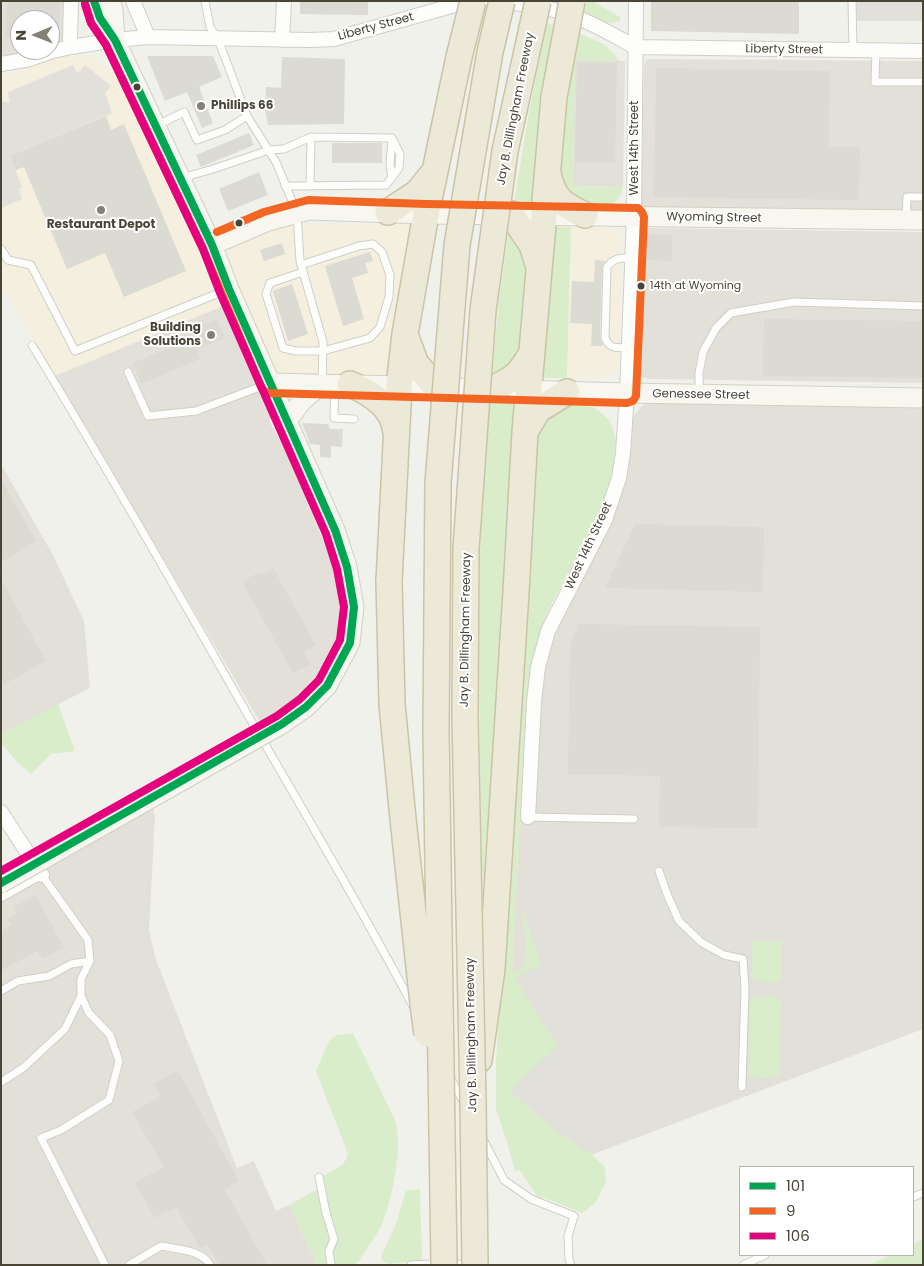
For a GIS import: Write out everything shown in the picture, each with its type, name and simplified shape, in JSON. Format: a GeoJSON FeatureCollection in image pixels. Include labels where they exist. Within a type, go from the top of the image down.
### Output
{"type":"FeatureCollection","features":[{"type":"Feature","properties":{"kind":"highway"},"geometry":{"type":"LineString","coordinates":[[444,1265],[436,731],[438,483],[458,245],[490,52],[502,1]]}},
{"type":"Feature","properties":{"kind":"highway","name":"Jay B. Dillingham Freeway"},"geometry":{"type":"LineString","coordinates":[[475,1265],[465,717],[466,549],[483,310],[505,151],[538,1]]}},
{"type":"Feature","properties":{"kind":"highway"},"geometry":{"type":"LineString","coordinates":[[473,1102],[492,969],[525,432],[554,97],[572,1]]}},
{"type":"Feature","properties":{"kind":"highway"},"geometry":{"type":"LineString","coordinates":[[442,1129],[423,1004],[402,819],[392,704],[389,581],[399,386],[405,334],[433,221],[435,171],[459,57],[466,2]]}},
{"type":"Feature","properties":{"kind":"highway"},"geometry":{"type":"LineString","coordinates":[[388,212],[417,193],[435,171]]}},
{"type":"Feature","properties":{"kind":"highway"},"geometry":{"type":"LineString","coordinates":[[548,173],[551,187],[560,200],[572,210],[585,215]]}},
{"type":"Feature","properties":{"kind":"highway"},"geometry":{"type":"LineString","coordinates":[[511,214],[532,245],[539,267]]}},
{"type":"Feature","properties":{"kind":"highway"},"geometry":{"type":"LineString","coordinates":[[405,334],[416,364],[436,387]]}},
{"type":"Feature","properties":{"kind":"highway"},"geometry":{"type":"LineString","coordinates":[[490,389],[505,384],[518,374],[532,352]]}},
{"type":"Feature","properties":{"kind":"highway"},"geometry":{"type":"LineString","coordinates":[[336,384],[366,391],[381,402],[392,416],[397,434]]}},
{"type":"Feature","properties":{"kind":"highway"},"geometry":{"type":"LineString","coordinates":[[525,432],[538,410],[567,392]]}},
{"type":"Feature","properties":{"kind":"main road"},"geometry":{"type":"LineString","coordinates":[[1,883],[282,724],[306,707],[327,686],[350,644],[354,607],[347,567],[335,530],[212,245],[115,40],[100,18],[94,1]]}},
{"type":"Feature","properties":{"kind":"main road"},"geometry":{"type":"LineString","coordinates":[[110,1],[115,40]]}},
{"type":"Feature","properties":{"kind":"main road","name":"Wyoming Street"},"geometry":{"type":"LineString","coordinates":[[212,245],[268,221],[309,210],[388,212],[433,221],[511,214],[915,220]]}},
{"type":"Feature","properties":{"kind":"main road","name":"Genessee Street"},"geometry":{"type":"LineString","coordinates":[[270,383],[627,394],[923,398]]}},
{"type":"Feature","properties":{"kind":"main road"},"geometry":{"type":"LineString","coordinates":[[287,421],[302,400],[336,384]]}},
{"type":"Feature","properties":{"kind":"street"},"geometry":{"type":"LineString","coordinates":[[71,1],[71,47]]}},
{"type":"Feature","properties":{"kind":"street"},"geometry":{"type":"LineString","coordinates":[[133,1],[148,37]]}},
{"type":"Feature","properties":{"kind":"street"},"geometry":{"type":"LineString","coordinates":[[282,40],[284,1]]}},
{"type":"Feature","properties":{"kind":"street","name":"West 14th Street"},"geometry":{"type":"LineString","coordinates":[[528,817],[534,702],[538,667],[548,631],[604,520],[618,478],[622,454],[627,394],[634,217],[636,1]]}},
{"type":"Feature","properties":{"kind":"street","name":"Liberty Street"},"geometry":{"type":"LineString","coordinates":[[1,64],[30,59],[71,47],[148,37],[282,40],[334,39],[466,2],[506,2],[539,7],[573,16],[635,47],[923,51]]}},
{"type":"Feature","properties":{"kind":"street"},"geometry":{"type":"LineString","coordinates":[[1,812],[42,875]]}},
{"type":"Feature","properties":{"kind":"lane"},"geometry":{"type":"LineString","coordinates":[[205,1],[210,27],[218,39],[247,116],[276,162],[297,213],[302,269],[323,342],[323,351],[336,384],[334,418],[354,419]]}},
{"type":"Feature","properties":{"kind":"lane"},"geometry":{"type":"LineString","coordinates":[[852,1],[853,50]]}},
{"type":"Feature","properties":{"kind":"lane"},"geometry":{"type":"LineString","coordinates":[[876,50],[875,82],[923,82]]}},
{"type":"Feature","properties":{"kind":"lane"},"geometry":{"type":"LineString","coordinates":[[156,126],[184,112],[197,140],[225,130],[247,116]]}},
{"type":"Feature","properties":{"kind":"lane"},"geometry":{"type":"LineString","coordinates":[[310,185],[311,137]]}},
{"type":"Feature","properties":{"kind":"lane"},"geometry":{"type":"LineString","coordinates":[[182,180],[268,150],[284,149],[311,137],[392,138],[400,154],[399,168],[386,184],[285,186]]}},
{"type":"Feature","properties":{"kind":"lane"},"geometry":{"type":"LineString","coordinates":[[915,220],[907,197],[923,197]]}},
{"type":"Feature","properties":{"kind":"lane"},"geometry":{"type":"LineString","coordinates":[[373,244],[382,252],[390,276],[389,297],[380,328],[370,338],[323,351],[296,352],[283,348],[266,294],[270,283],[359,246],[373,244]]}},
{"type":"Feature","properties":{"kind":"lane"},"geometry":{"type":"LineString","coordinates":[[1,249],[8,260],[32,265],[75,351],[229,288]]}},
{"type":"Feature","properties":{"kind":"lane"},"geometry":{"type":"LineString","coordinates":[[629,348],[612,347],[605,338],[607,267],[611,261],[618,258],[632,258]]}},
{"type":"Feature","properties":{"kind":"lane"},"geometry":{"type":"LineString","coordinates":[[699,395],[699,373],[703,352],[716,328],[731,313],[794,302],[923,306]]}},
{"type":"Feature","properties":{"kind":"lane"},"geometry":{"type":"LineString","coordinates":[[32,345],[96,449],[388,959],[504,1180],[532,1198],[574,1216],[568,1236],[571,1265]]}},
{"type":"Feature","properties":{"kind":"lane"},"geometry":{"type":"LineString","coordinates":[[128,372],[148,416],[196,411],[270,383]]}},
{"type":"Feature","properties":{"kind":"lane"},"geometry":{"type":"LineString","coordinates":[[528,817],[634,819]]}},
{"type":"Feature","properties":{"kind":"lane"},"geometry":{"type":"LineString","coordinates":[[659,871],[679,921],[701,942],[724,955],[743,959],[745,989],[742,1087]]}},
{"type":"Feature","properties":{"kind":"lane"},"geometry":{"type":"LineString","coordinates":[[1,898],[42,875],[88,940],[90,961],[81,979],[81,996],[89,1013],[110,1036],[119,1062],[109,1100],[61,1130],[41,1138],[105,1265]]}},
{"type":"Feature","properties":{"kind":"lane"},"geometry":{"type":"LineString","coordinates":[[1,992],[18,982],[49,976],[71,964],[90,961]]}},
{"type":"Feature","properties":{"kind":"lane"},"geometry":{"type":"LineString","coordinates":[[1,1082],[23,1068],[64,1029],[81,996]]}},
{"type":"Feature","properties":{"kind":"lane"},"geometry":{"type":"LineString","coordinates":[[319,1178],[326,1213],[334,1239],[329,1251],[331,1265]]}},
{"type":"Feature","properties":{"kind":"lane"},"geometry":{"type":"LineString","coordinates":[[129,1265],[161,1246],[197,1254],[209,1262],[210,1265]]}},
{"type":"Feature","properties":{"kind":"lane"},"geometry":{"type":"LineString","coordinates":[[743,1265],[763,1256]]}},
{"type":"Feature","properties":{"kind":"lane"},"geometry":{"type":"LineString","coordinates":[[411,1265],[452,1263],[464,1265]]}},
{"type":"Feature","properties":{"kind":"shaded area"},"geometry":{"type":"Polygon","coordinates":[[[1,1],[67,1],[66,40],[60,42],[60,10],[10,10],[10,55],[1,55],[1,1]]]}},
{"type":"Feature","properties":{"kind":"shaded area"},"geometry":{"type":"Polygon","coordinates":[[[849,1],[923,1],[923,21],[848,21],[849,1]]]}},
{"type":"Feature","properties":{"kind":"shaded area"},"geometry":{"type":"Polygon","coordinates":[[[86,55],[96,59],[121,80],[133,96],[143,114],[223,306],[55,376],[1,287],[1,73],[17,72],[50,60],[60,60],[60,56],[86,55]]]}},
{"type":"Feature","properties":{"kind":"shaded area"},"geometry":{"type":"Polygon","coordinates":[[[575,59],[625,61],[623,187],[573,186],[575,59]]]}},
{"type":"Feature","properties":{"kind":"shaded area"},"geometry":{"type":"Polygon","coordinates":[[[646,60],[923,61],[923,213],[645,209],[641,203],[644,64],[646,60]]]}},
{"type":"Feature","properties":{"kind":"shaded area"},"geometry":{"type":"Polygon","coordinates":[[[73,65],[77,73],[85,65],[111,86],[105,93],[112,113],[10,156],[22,187],[19,189],[22,199],[1,208],[1,101],[10,102],[8,92],[73,65]]]}},
{"type":"Feature","properties":{"kind":"shaded area"},"geometry":{"type":"Polygon","coordinates":[[[914,70],[923,70],[923,203],[867,203],[867,147],[903,147],[904,91],[914,91],[914,70]]]}},
{"type":"Feature","properties":{"kind":"shaded area"},"geometry":{"type":"Polygon","coordinates":[[[292,224],[412,225],[391,376],[282,375],[274,371],[226,259],[226,255],[232,248],[292,224]]]}},
{"type":"Feature","properties":{"kind":"shaded area"},"geometry":{"type":"Polygon","coordinates":[[[571,227],[605,228],[617,231],[622,237],[619,368],[616,373],[604,378],[567,378],[571,227]]]}},
{"type":"Feature","properties":{"kind":"shaded area"},"geometry":{"type":"Polygon","coordinates":[[[644,229],[923,232],[923,383],[649,379],[642,377],[638,371],[641,233],[644,229]]]}},
{"type":"Feature","properties":{"kind":"shaded area"},"geometry":{"type":"Polygon","coordinates":[[[223,306],[272,416],[269,421],[287,452],[334,568],[340,585],[342,606],[339,638],[327,666],[315,682],[294,702],[260,722],[55,376],[223,306]]]}},
{"type":"Feature","properties":{"kind":"shaded area"},"geometry":{"type":"Polygon","coordinates":[[[224,316],[251,382],[239,388],[230,378],[216,384],[203,353],[226,343],[217,319],[224,316]]]}},
{"type":"Feature","properties":{"kind":"shaded area"},"geometry":{"type":"Polygon","coordinates":[[[654,401],[923,408],[923,1029],[586,1157],[507,1090],[520,820],[533,820],[539,707],[543,674],[553,637],[611,520],[633,417],[646,403],[654,401]]]}},
{"type":"Feature","properties":{"kind":"shaded area"},"geometry":{"type":"Polygon","coordinates":[[[791,414],[923,415],[923,1026],[780,1075],[791,414]]]}},
{"type":"Feature","properties":{"kind":"shaded area"},"geometry":{"type":"Polygon","coordinates":[[[1,464],[53,555],[84,621],[90,688],[1,734],[1,464]]]}},
{"type":"Feature","properties":{"kind":"shaded area"},"geometry":{"type":"Polygon","coordinates":[[[152,802],[155,816],[149,930],[156,960],[237,1168],[254,1161],[276,1211],[289,1205],[317,1265],[1,1265],[1,890],[152,802]]]}},
{"type":"Feature","properties":{"kind":"shaded area"},"geometry":{"type":"Polygon","coordinates":[[[542,880],[678,880],[685,902],[694,916],[720,936],[735,942],[752,944],[748,1088],[591,1154],[560,1133],[510,1091],[559,1045],[543,1024],[515,977],[541,965],[524,912],[520,889],[542,880]]]}},
{"type":"Feature","properties":{"kind":"green space"},"geometry":{"type":"Polygon","coordinates":[[[581,1],[592,1],[620,17],[620,21],[604,22],[579,11],[581,1]]]}},
{"type":"Feature","properties":{"kind":"green space"},"geometry":{"type":"Polygon","coordinates":[[[546,23],[560,27],[534,203],[514,203],[529,112],[546,23]]]}},
{"type":"Feature","properties":{"kind":"green space"},"geometry":{"type":"Polygon","coordinates":[[[575,32],[605,46],[619,61],[575,60],[573,186],[623,187],[621,195],[613,204],[595,208],[582,207],[555,177],[575,32]]]}},
{"type":"Feature","properties":{"kind":"green space"},"geometry":{"type":"Polygon","coordinates":[[[551,227],[571,227],[567,378],[540,378],[551,227]]]}},
{"type":"Feature","properties":{"kind":"green space"},"geometry":{"type":"Polygon","coordinates":[[[509,230],[528,249],[520,360],[492,376],[499,300],[509,230]]]}},
{"type":"Feature","properties":{"kind":"green space"},"geometry":{"type":"Polygon","coordinates":[[[489,401],[519,402],[485,891],[481,830],[479,599],[481,521],[489,401]]]}},
{"type":"Feature","properties":{"kind":"green space"},"geometry":{"type":"Polygon","coordinates":[[[574,403],[590,406],[604,415],[615,433],[616,457],[610,485],[598,514],[547,614],[536,646],[529,680],[512,972],[524,967],[526,936],[521,916],[524,912],[542,965],[515,977],[543,1024],[559,1045],[510,1091],[535,1114],[591,1154],[605,1167],[606,1182],[595,1203],[582,1213],[545,1198],[538,1198],[520,1170],[515,1171],[496,1109],[496,1064],[505,893],[536,426],[564,404],[574,403]]]}},
{"type":"Feature","properties":{"kind":"green space"},"geometry":{"type":"Polygon","coordinates":[[[58,704],[75,751],[51,754],[31,774],[18,763],[1,743],[1,734],[58,704]]]}},
{"type":"Feature","properties":{"kind":"green space"},"geometry":{"type":"Polygon","coordinates":[[[752,941],[782,941],[782,980],[766,982],[758,981],[751,977],[752,941]]]}},
{"type":"Feature","properties":{"kind":"green space"},"geometry":{"type":"Polygon","coordinates":[[[776,996],[781,1000],[780,1075],[756,1078],[749,1074],[750,1000],[755,997],[776,996]]]}},
{"type":"Feature","properties":{"kind":"green space"},"geometry":{"type":"Polygon","coordinates":[[[353,1033],[395,1120],[398,1145],[396,1170],[390,1201],[382,1224],[359,1261],[354,1265],[317,1265],[289,1205],[323,1186],[321,1177],[338,1168],[348,1154],[316,1071],[329,1041],[337,1035],[353,1033]]]}},
{"type":"Feature","properties":{"kind":"green space"},"geometry":{"type":"Polygon","coordinates":[[[420,1189],[422,1260],[386,1263],[381,1256],[396,1224],[406,1191],[420,1189]]]}},
{"type":"Feature","properties":{"kind":"green space"},"geometry":{"type":"Polygon","coordinates":[[[923,1239],[923,1265],[869,1265],[888,1256],[914,1256],[914,1244],[923,1239]]]}},
{"type":"Feature","properties":{"kind":"building"},"geometry":{"type":"Polygon","coordinates":[[[7,1],[60,1],[60,10],[10,10],[10,37],[6,37],[7,1]]]}},
{"type":"Feature","properties":{"kind":"building"},"geometry":{"type":"Polygon","coordinates":[[[300,1],[368,1],[368,15],[300,14],[300,1]]]}},
{"type":"Feature","properties":{"kind":"building"},"geometry":{"type":"Polygon","coordinates":[[[651,1],[799,1],[799,34],[651,31],[651,1]]]}},
{"type":"Feature","properties":{"kind":"building"},"geometry":{"type":"Polygon","coordinates":[[[147,56],[213,56],[222,77],[199,87],[213,123],[202,128],[187,92],[165,101],[147,56]]]}},
{"type":"Feature","properties":{"kind":"building"},"geometry":{"type":"Polygon","coordinates":[[[282,57],[345,59],[344,124],[268,125],[265,109],[266,87],[281,88],[282,57]]]}},
{"type":"Feature","properties":{"kind":"building"},"geometry":{"type":"Polygon","coordinates":[[[577,62],[617,63],[615,163],[575,162],[577,62]]]}},
{"type":"Feature","properties":{"kind":"building"},"geometry":{"type":"Polygon","coordinates":[[[656,68],[830,71],[829,147],[860,147],[859,200],[654,197],[656,68]]]}},
{"type":"Feature","properties":{"kind":"building","name":"Restaurant Depot"},"geometry":{"type":"Polygon","coordinates":[[[106,116],[111,130],[124,124],[186,271],[124,297],[105,253],[67,269],[24,167],[16,170],[10,156],[106,116]]]}},
{"type":"Feature","properties":{"kind":"building"},"geometry":{"type":"Polygon","coordinates":[[[249,133],[254,145],[201,167],[196,155],[249,133]]]}},
{"type":"Feature","properties":{"kind":"building"},"geometry":{"type":"Polygon","coordinates":[[[332,143],[382,143],[382,163],[332,163],[332,143]]]}},
{"type":"Feature","properties":{"kind":"building"},"geometry":{"type":"Polygon","coordinates":[[[259,172],[268,195],[228,211],[219,189],[259,172]]]}},
{"type":"Feature","properties":{"kind":"building"},"geometry":{"type":"Polygon","coordinates":[[[646,234],[672,235],[672,261],[645,260],[646,234]]]}},
{"type":"Feature","properties":{"kind":"building"},"geometry":{"type":"Polygon","coordinates":[[[282,243],[285,254],[264,261],[260,250],[282,243]]]}},
{"type":"Feature","properties":{"kind":"building"},"geometry":{"type":"Polygon","coordinates":[[[370,252],[373,261],[365,263],[368,273],[352,278],[364,319],[343,326],[325,266],[370,252]]]}},
{"type":"Feature","properties":{"kind":"building"},"geometry":{"type":"Polygon","coordinates":[[[595,260],[605,261],[602,267],[600,338],[603,346],[591,346],[592,324],[570,323],[572,281],[594,282],[595,260]]]}},
{"type":"Feature","properties":{"kind":"building"},"geometry":{"type":"Polygon","coordinates":[[[292,284],[308,334],[288,341],[273,291],[292,284]]]}},
{"type":"Feature","properties":{"kind":"building"},"geometry":{"type":"Polygon","coordinates":[[[217,319],[225,338],[196,350],[200,359],[141,384],[133,363],[196,337],[193,328],[217,319]]]}},
{"type":"Feature","properties":{"kind":"building"},"geometry":{"type":"Polygon","coordinates":[[[764,319],[923,321],[923,378],[763,376],[764,319]]]}},
{"type":"Feature","properties":{"kind":"building"},"geometry":{"type":"Polygon","coordinates":[[[302,423],[328,424],[330,429],[343,429],[342,447],[331,446],[331,458],[320,457],[320,445],[310,444],[302,423]]]}},
{"type":"Feature","properties":{"kind":"building"},"geometry":{"type":"Polygon","coordinates":[[[1,479],[36,541],[1,562],[1,479]]]}},
{"type":"Feature","properties":{"kind":"building"},"geometry":{"type":"Polygon","coordinates":[[[635,524],[764,527],[763,592],[605,588],[635,524]]]}},
{"type":"Feature","properties":{"kind":"building"},"geometry":{"type":"Polygon","coordinates":[[[273,568],[316,645],[304,652],[311,664],[293,673],[242,582],[259,572],[261,575],[273,568]]]}},
{"type":"Feature","properties":{"kind":"building"},"geometry":{"type":"Polygon","coordinates":[[[1,579],[46,661],[1,686],[1,579]]]}},
{"type":"Feature","properties":{"kind":"building"},"geometry":{"type":"Polygon","coordinates":[[[578,624],[760,627],[758,828],[659,827],[660,776],[568,774],[570,646],[578,624]]]}},
{"type":"Feature","properties":{"kind":"building"},"geometry":{"type":"Polygon","coordinates":[[[35,895],[64,947],[43,959],[37,951],[1,971],[1,931],[12,925],[8,919],[17,914],[14,907],[35,895]]]}},
{"type":"Feature","properties":{"kind":"building"},"geometry":{"type":"Polygon","coordinates":[[[178,1071],[239,1181],[225,1190],[267,1265],[219,1265],[207,1244],[200,1248],[176,1207],[155,1218],[135,1183],[164,1167],[132,1112],[161,1096],[154,1084],[178,1071]]]}},
{"type":"Feature","properties":{"kind":"transit line","name":"101"},"geometry":{"type":"LineString","coordinates":[[1,883],[282,724],[306,707],[327,686],[350,643],[354,607],[347,567],[335,530],[229,289],[212,245],[115,40],[100,18],[94,1]]}},
{"type":"Feature","properties":{"kind":"transit line","name":"9"},"geometry":{"type":"LineString","coordinates":[[85,4],[91,23],[106,45],[203,249],[264,391],[270,393],[627,403],[633,401],[636,396],[644,217],[638,208],[308,200],[264,212],[217,232]]}},
{"type":"Feature","properties":{"kind":"transit line","name":"106"},"geometry":{"type":"LineString","coordinates":[[1,871],[277,716],[300,699],[319,680],[340,640],[344,607],[337,569],[326,534],[220,293],[203,249],[106,45],[91,23],[85,4]]}},
{"type":"Feature","properties":{"kind":"place","name":"Phillips 66"},"geometry":{"type":"Point","coordinates":[201,106]}},
{"type":"Feature","properties":{"kind":"place","name":"Restaurant Depot"},"geometry":{"type":"Point","coordinates":[101,210]}},
{"type":"Feature","properties":{"kind":"place","name":"14th at Wyoming"},"geometry":{"type":"Point","coordinates":[641,286]}},
{"type":"Feature","properties":{"kind":"place","name":"Building Solutions"},"geometry":{"type":"Point","coordinates":[211,335]}}]}
